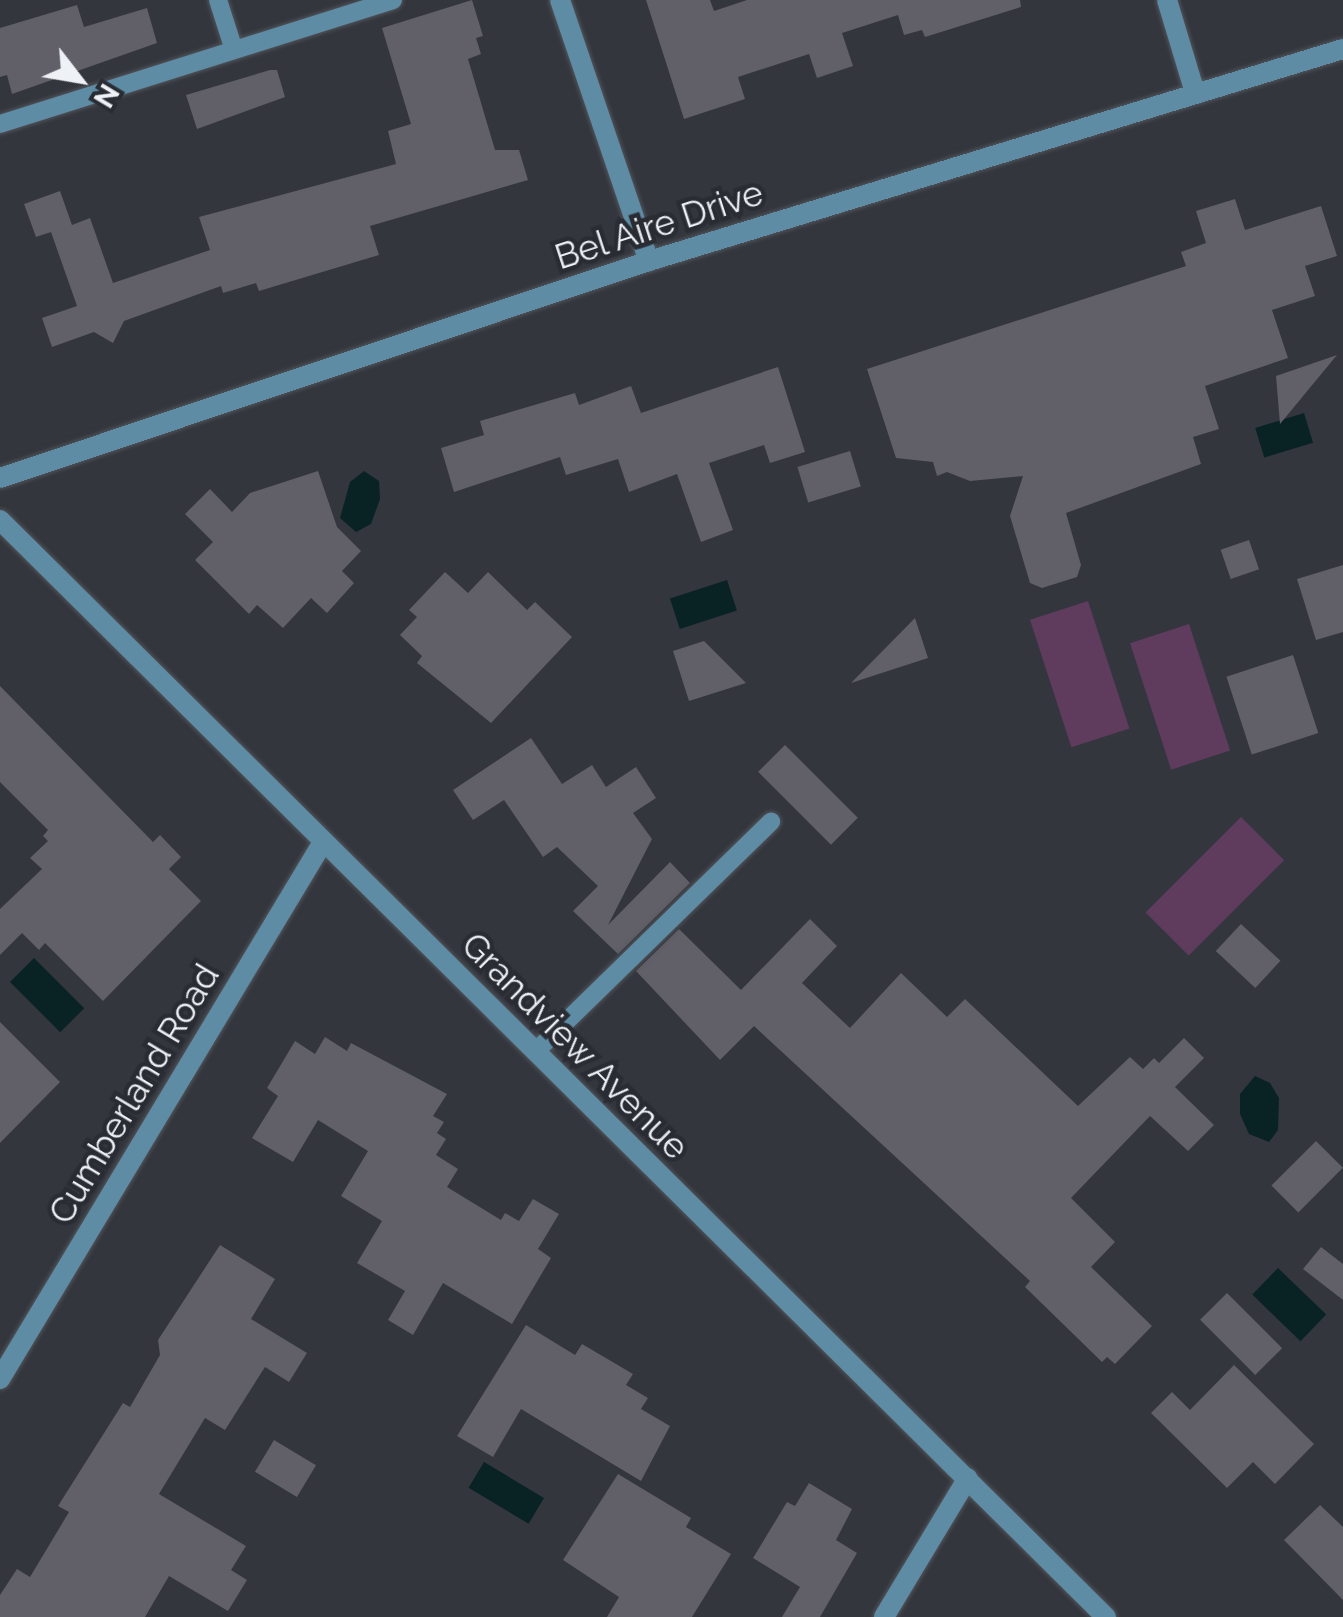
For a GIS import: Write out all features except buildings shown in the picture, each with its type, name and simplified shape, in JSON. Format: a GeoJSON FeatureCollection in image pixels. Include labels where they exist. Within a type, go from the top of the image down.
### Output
{"type":"FeatureCollection","features":[{"type":"Feature","properties":{"kind":"street"},"geometry":{"type":"LineString","coordinates":[[560,0],[649,261]]}},
{"type":"Feature","properties":{"kind":"street"},"geometry":{"type":"LineString","coordinates":[[1167,0],[1195,93]]}},
{"type":"Feature","properties":{"kind":"street","name":"Bel Aire Drive"},"geometry":{"type":"LineString","coordinates":[[0,478],[649,261],[1343,48]]}},
{"type":"Feature","properties":{"kind":"street","name":"Grandview Avenue"},"geometry":{"type":"LineString","coordinates":[[0,520],[1106,1617]]}},
{"type":"Feature","properties":{"kind":"street","name":"Cumberland Road"},"geometry":{"type":"LineString","coordinates":[[0,1378],[323,842]]}},
{"type":"Feature","properties":{"kind":"street"},"geometry":{"type":"LineString","coordinates":[[884,1617],[968,1478]]}},
{"type":"Feature","properties":{"kind":"lane"},"geometry":{"type":"LineString","coordinates":[[218,0],[234,50]]}},
{"type":"Feature","properties":{"kind":"lane"},"geometry":{"type":"LineString","coordinates":[[0,124],[393,0]]}},
{"type":"Feature","properties":{"kind":"lane"},"geometry":{"type":"LineString","coordinates":[[536,1052],[771,822]]}},
{"type":"Feature","properties":{"kind":"shaded area"},"geometry":{"type":"Polygon","coordinates":[[[1304,413],[1313,443],[1264,458],[1255,428],[1304,413]]]}},
{"type":"Feature","properties":{"kind":"shaded area"},"geometry":{"type":"Polygon","coordinates":[[[364,471],[379,481],[380,499],[371,524],[356,532],[340,518],[350,482],[364,471]]]}},
{"type":"Feature","properties":{"kind":"shaded area"},"geometry":{"type":"Polygon","coordinates":[[[727,580],[737,610],[680,629],[670,599],[727,580]]]}},
{"type":"Feature","properties":{"kind":"shaded area"},"geometry":{"type":"Polygon","coordinates":[[[1088,601],[1129,728],[1071,747],[1030,620],[1088,601]]]}},
{"type":"Feature","properties":{"kind":"shaded area"},"geometry":{"type":"Polygon","coordinates":[[[1189,624],[1230,750],[1171,770],[1130,643],[1189,624]]]}},
{"type":"Feature","properties":{"kind":"shaded area"},"geometry":{"type":"Polygon","coordinates":[[[1241,817],[1284,860],[1189,956],[1146,912],[1241,817]]]}},
{"type":"Feature","properties":{"kind":"shaded area"},"geometry":{"type":"Polygon","coordinates":[[[34,958],[84,1008],[60,1032],[10,982],[34,958]]]}},
{"type":"Feature","properties":{"kind":"shaded area"},"geometry":{"type":"Polygon","coordinates":[[[1255,1076],[1270,1083],[1279,1098],[1278,1130],[1269,1142],[1249,1134],[1240,1114],[1240,1094],[1255,1076]]]}},
{"type":"Feature","properties":{"kind":"shaded area"},"geometry":{"type":"Polygon","coordinates":[[[1278,1268],[1326,1315],[1300,1341],[1252,1295],[1278,1268]]]}},
{"type":"Feature","properties":{"kind":"shaded area"},"geometry":{"type":"Polygon","coordinates":[[[484,1462],[544,1498],[529,1524],[469,1488],[484,1462]]]}}]}
